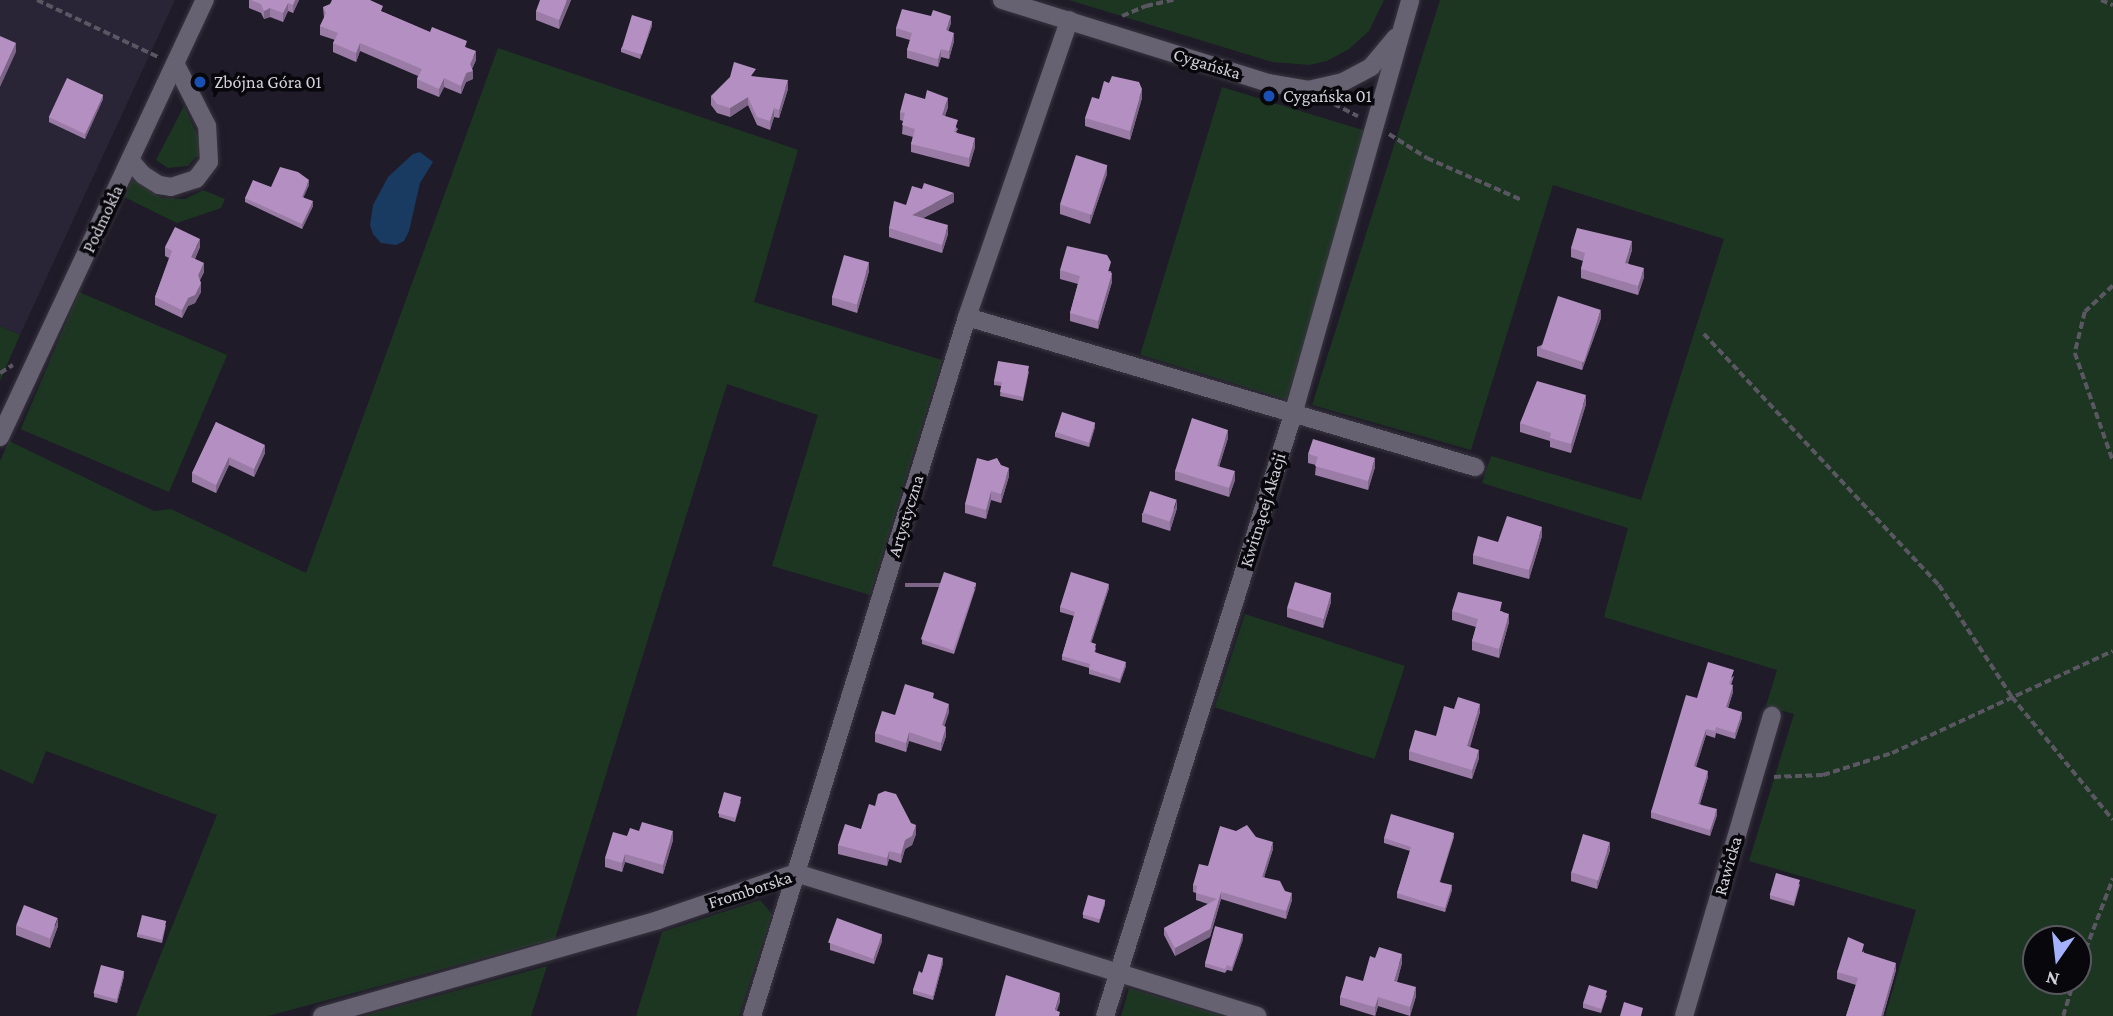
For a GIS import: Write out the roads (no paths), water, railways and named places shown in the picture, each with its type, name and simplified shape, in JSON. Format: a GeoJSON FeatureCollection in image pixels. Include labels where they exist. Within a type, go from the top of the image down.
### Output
{"type":"FeatureCollection","features":[{"type":"Feature","properties":{"kind":"street","name":"Podmokła"},"geometry":{"type":"LineString","coordinates":[[0,437],[205,0]]}},
{"type":"Feature","properties":{"kind":"street","name":"Cygańska"},"geometry":{"type":"LineString","coordinates":[[1002,0],[1269,83],[1308,90],[1343,82],[1371,66],[1399,34]]}},
{"type":"Feature","properties":{"kind":"street","name":"Kwitnącej Akacji"},"geometry":{"type":"LineString","coordinates":[[1105,1016],[1294,411],[1410,0]]}},
{"type":"Feature","properties":{"kind":"street","name":"Artystyczna"},"geometry":{"type":"LineString","coordinates":[[752,1016],[967,317],[1069,20]]}},
{"type":"Feature","properties":{"kind":"street"},"geometry":{"type":"LineString","coordinates":[[130,160],[143,175],[159,186],[171,187],[196,179],[209,162],[207,126],[176,65]]}},
{"type":"Feature","properties":{"kind":"street"},"geometry":{"type":"LineString","coordinates":[[967,317],[1038,340],[1294,411],[1475,467]]}},
{"type":"Feature","properties":{"kind":"street","name":"Rawicka"},"geometry":{"type":"LineString","coordinates":[[1684,1016],[1772,716]]}},
{"type":"Feature","properties":{"kind":"street","name":"Fromborska"},"geometry":{"type":"LineString","coordinates":[[322,1016],[658,920],[796,873],[1257,1016]]}},
{"type":"Feature","properties":{"kind":"water"},"geometry":{"type":"Polygon","coordinates":[[[420,152],[433,162],[420,183],[409,231],[404,241],[396,245],[381,243],[373,234],[370,225],[373,205],[388,177],[413,154],[420,152]]]}},
{"type":"Feature","properties":{"kind":"place","name":"Zbójna Góra 01"},"geometry":{"type":"Point","coordinates":[200,82]}},
{"type":"Feature","properties":{"kind":"place","name":"Cygańska 01"},"geometry":{"type":"Point","coordinates":[1269,96]}}]}
